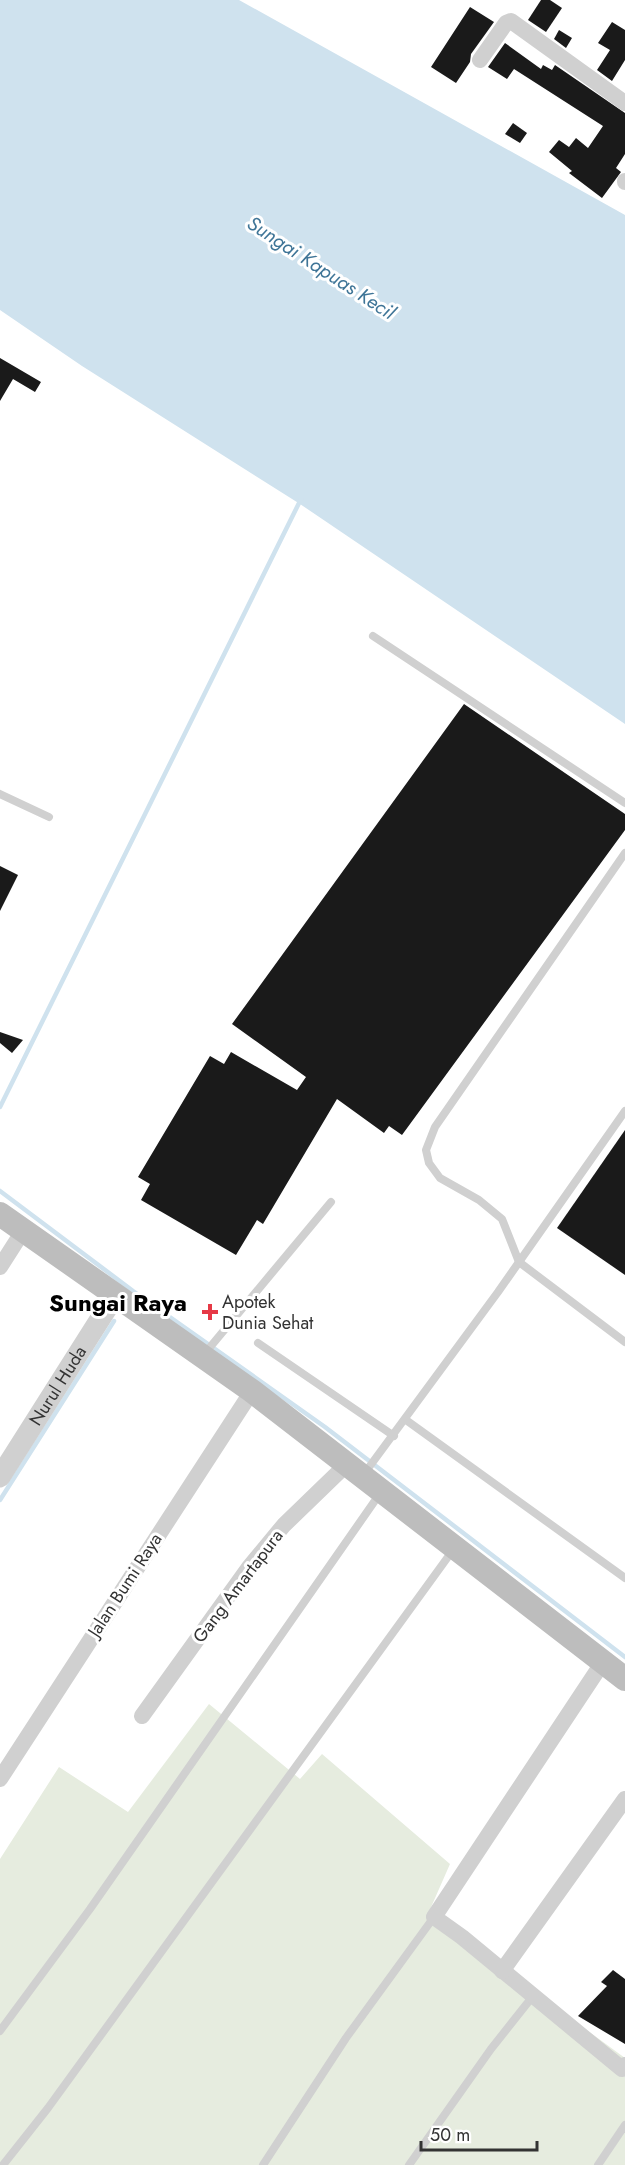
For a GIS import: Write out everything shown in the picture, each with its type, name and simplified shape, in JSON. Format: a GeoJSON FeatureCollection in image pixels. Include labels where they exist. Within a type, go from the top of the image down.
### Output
{"type":"FeatureCollection","features":[{"type":"Feature","properties":{"kind":"main road"},"geometry":{"type":"LineString","coordinates":[[0,1214],[363,1467],[382,1491],[625,1679]]}},
{"type":"Feature","properties":{"kind":"street"},"geometry":{"type":"LineString","coordinates":[[480,60],[506,22],[511,21],[625,103]]}},
{"type":"Feature","properties":{"kind":"street"},"geometry":{"type":"LineString","coordinates":[[0,1267],[23,1231]]}},
{"type":"Feature","properties":{"kind":"street","name":"Nurul Huda"},"geometry":{"type":"LineString","coordinates":[[0,1477],[116,1294]]}},
{"type":"Feature","properties":{"kind":"street","name":"Jalan Bumi Raya"},"geometry":{"type":"LineString","coordinates":[[0,1779],[252,1391]]}},
{"type":"Feature","properties":{"kind":"street","name":"Gang Amartapura"},"geometry":{"type":"LineString","coordinates":[[142,1716],[250,1566],[284,1525],[363,1467]]}},
{"type":"Feature","properties":{"kind":"street"},"geometry":{"type":"LineString","coordinates":[[603,1662],[434,1917],[624,2068]]}},
{"type":"Feature","properties":{"kind":"street"},"geometry":{"type":"LineString","coordinates":[[502,1971],[625,1798]]}},
{"type":"Feature","properties":{"kind":"lane"},"geometry":{"type":"LineString","coordinates":[[373,636],[625,804]]}},
{"type":"Feature","properties":{"kind":"lane"},"geometry":{"type":"LineString","coordinates":[[0,794],[49,816]]}},
{"type":"Feature","properties":{"kind":"lane"},"geometry":{"type":"LineString","coordinates":[[625,854],[435,1127],[426,1150],[429,1163],[440,1178],[479,1200],[502,1219],[519,1262],[625,1342]]}},
{"type":"Feature","properties":{"kind":"lane"},"geometry":{"type":"LineString","coordinates":[[363,1467],[394,1436],[406,1420],[625,1111]]}},
{"type":"Feature","properties":{"kind":"lane"},"geometry":{"type":"LineString","coordinates":[[206,1352],[331,1202]]}},
{"type":"Feature","properties":{"kind":"lane"},"geometry":{"type":"LineString","coordinates":[[258,1343],[394,1436]]}},
{"type":"Feature","properties":{"kind":"lane"},"geometry":{"type":"LineString","coordinates":[[406,1420],[625,1578]]}},
{"type":"Feature","properties":{"kind":"lane"},"geometry":{"type":"LineString","coordinates":[[0,2031],[90,1909],[382,1491]]}},
{"type":"Feature","properties":{"kind":"lane"},"geometry":{"type":"LineString","coordinates":[[3,2165],[83,2061],[455,1547]]}},
{"type":"Feature","properties":{"kind":"lane"},"geometry":{"type":"LineString","coordinates":[[264,2165],[346,2038],[434,1917]]}},
{"type":"Feature","properties":{"kind":"lane"},"geometry":{"type":"LineString","coordinates":[[409,2165],[491,2049],[533,1996]]}},
{"type":"Feature","properties":{"kind":"lane"},"geometry":{"type":"LineString","coordinates":[[598,2165],[625,2125]]}},
{"type":"Feature","properties":{"kind":"shaded area"},"geometry":{"type":"Polygon","coordinates":[[[209,1704],[300,1779],[322,1754],[450,1864],[428,1914],[625,2058],[625,2165],[0,2165],[0,1859],[59,1767],[128,1812],[209,1704]]]}},
{"type":"Feature","properties":{"kind":"water","name":"Sungai Kapuas Kecil"},"geometry":{"type":"Polygon","coordinates":[[[0,0],[239,0],[625,215],[625,724],[300,504],[82,366],[0,310],[0,0]]]}},
{"type":"Feature","properties":{"kind":"building"},"geometry":{"type":"Polygon","coordinates":[[[541,0],[550,0],[562,8],[546,32],[528,20],[541,0]]]}},
{"type":"Feature","properties":{"kind":"building"},"geometry":{"type":"Polygon","coordinates":[[[470,7],[494,22],[471,54],[470,62],[456,83],[431,67],[470,7]]]}},
{"type":"Feature","properties":{"kind":"building"},"geometry":{"type":"Polygon","coordinates":[[[612,22],[625,30],[625,60],[612,81],[597,70],[610,50],[598,43],[612,22]]]}},
{"type":"Feature","properties":{"kind":"building"},"geometry":{"type":"Polygon","coordinates":[[[559,30],[572,38],[566,48],[554,39],[559,30]]]}},
{"type":"Feature","properties":{"kind":"building"},"geometry":{"type":"Polygon","coordinates":[[[505,43],[541,69],[543,65],[552,70],[555,65],[625,113],[625,154],[616,168],[621,172],[602,198],[569,173],[572,171],[549,152],[559,140],[569,147],[576,138],[588,148],[603,126],[514,69],[507,79],[488,67],[505,43]]]}},
{"type":"Feature","properties":{"kind":"building"},"geometry":{"type":"Polygon","coordinates":[[[513,123],[527,133],[520,143],[505,134],[513,123]]]}},
{"type":"Feature","properties":{"kind":"building"},"geometry":{"type":"Polygon","coordinates":[[[0,358],[41,382],[35,392],[13,379],[0,401],[0,358]]]}},
{"type":"Feature","properties":{"kind":"building"},"geometry":{"type":"Polygon","coordinates":[[[464,704],[625,814],[625,830],[402,1135],[389,1126],[384,1133],[337,1099],[263,1224],[257,1220],[236,1255],[141,1200],[150,1184],[138,1177],[210,1056],[224,1064],[231,1052],[297,1090],[306,1077],[232,1024],[464,704]]]}},
{"type":"Feature","properties":{"kind":"building"},"geometry":{"type":"Polygon","coordinates":[[[0,866],[18,875],[0,911],[0,866]]]}},
{"type":"Feature","properties":{"kind":"building"},"geometry":{"type":"Polygon","coordinates":[[[0,1032],[23,1040],[12,1053],[0,1043],[0,1032]]]}},
{"type":"Feature","properties":{"kind":"building"},"geometry":{"type":"Polygon","coordinates":[[[625,1130],[625,1275],[557,1228],[625,1130]]]}},
{"type":"Feature","properties":{"kind":"building"},"geometry":{"type":"Polygon","coordinates":[[[613,1970],[625,1979],[625,2044],[578,2016],[607,1986],[601,1982],[613,1970]]]}},
{"type":"Feature","properties":{"kind":"waterway"},"geometry":{"type":"LineString","coordinates":[[0,1107],[301,499]]}},
{"type":"Feature","properties":{"kind":"waterway"},"geometry":{"type":"LineString","coordinates":[[0,1191],[133,1291],[325,1427],[625,1657]]}},
{"type":"Feature","properties":{"kind":"waterway"},"geometry":{"type":"LineString","coordinates":[[0,1500],[114,1321]]}},
{"type":"Feature","properties":{"kind":"place","name":"Apotek Dunia Sehat"},"geometry":{"type":"Point","coordinates":[210,1312]}},
{"type":"Feature","properties":{"kind":"district","name":"Sungai Raya"},"geometry":{"type":"Point","coordinates":[118,1302]}}]}
